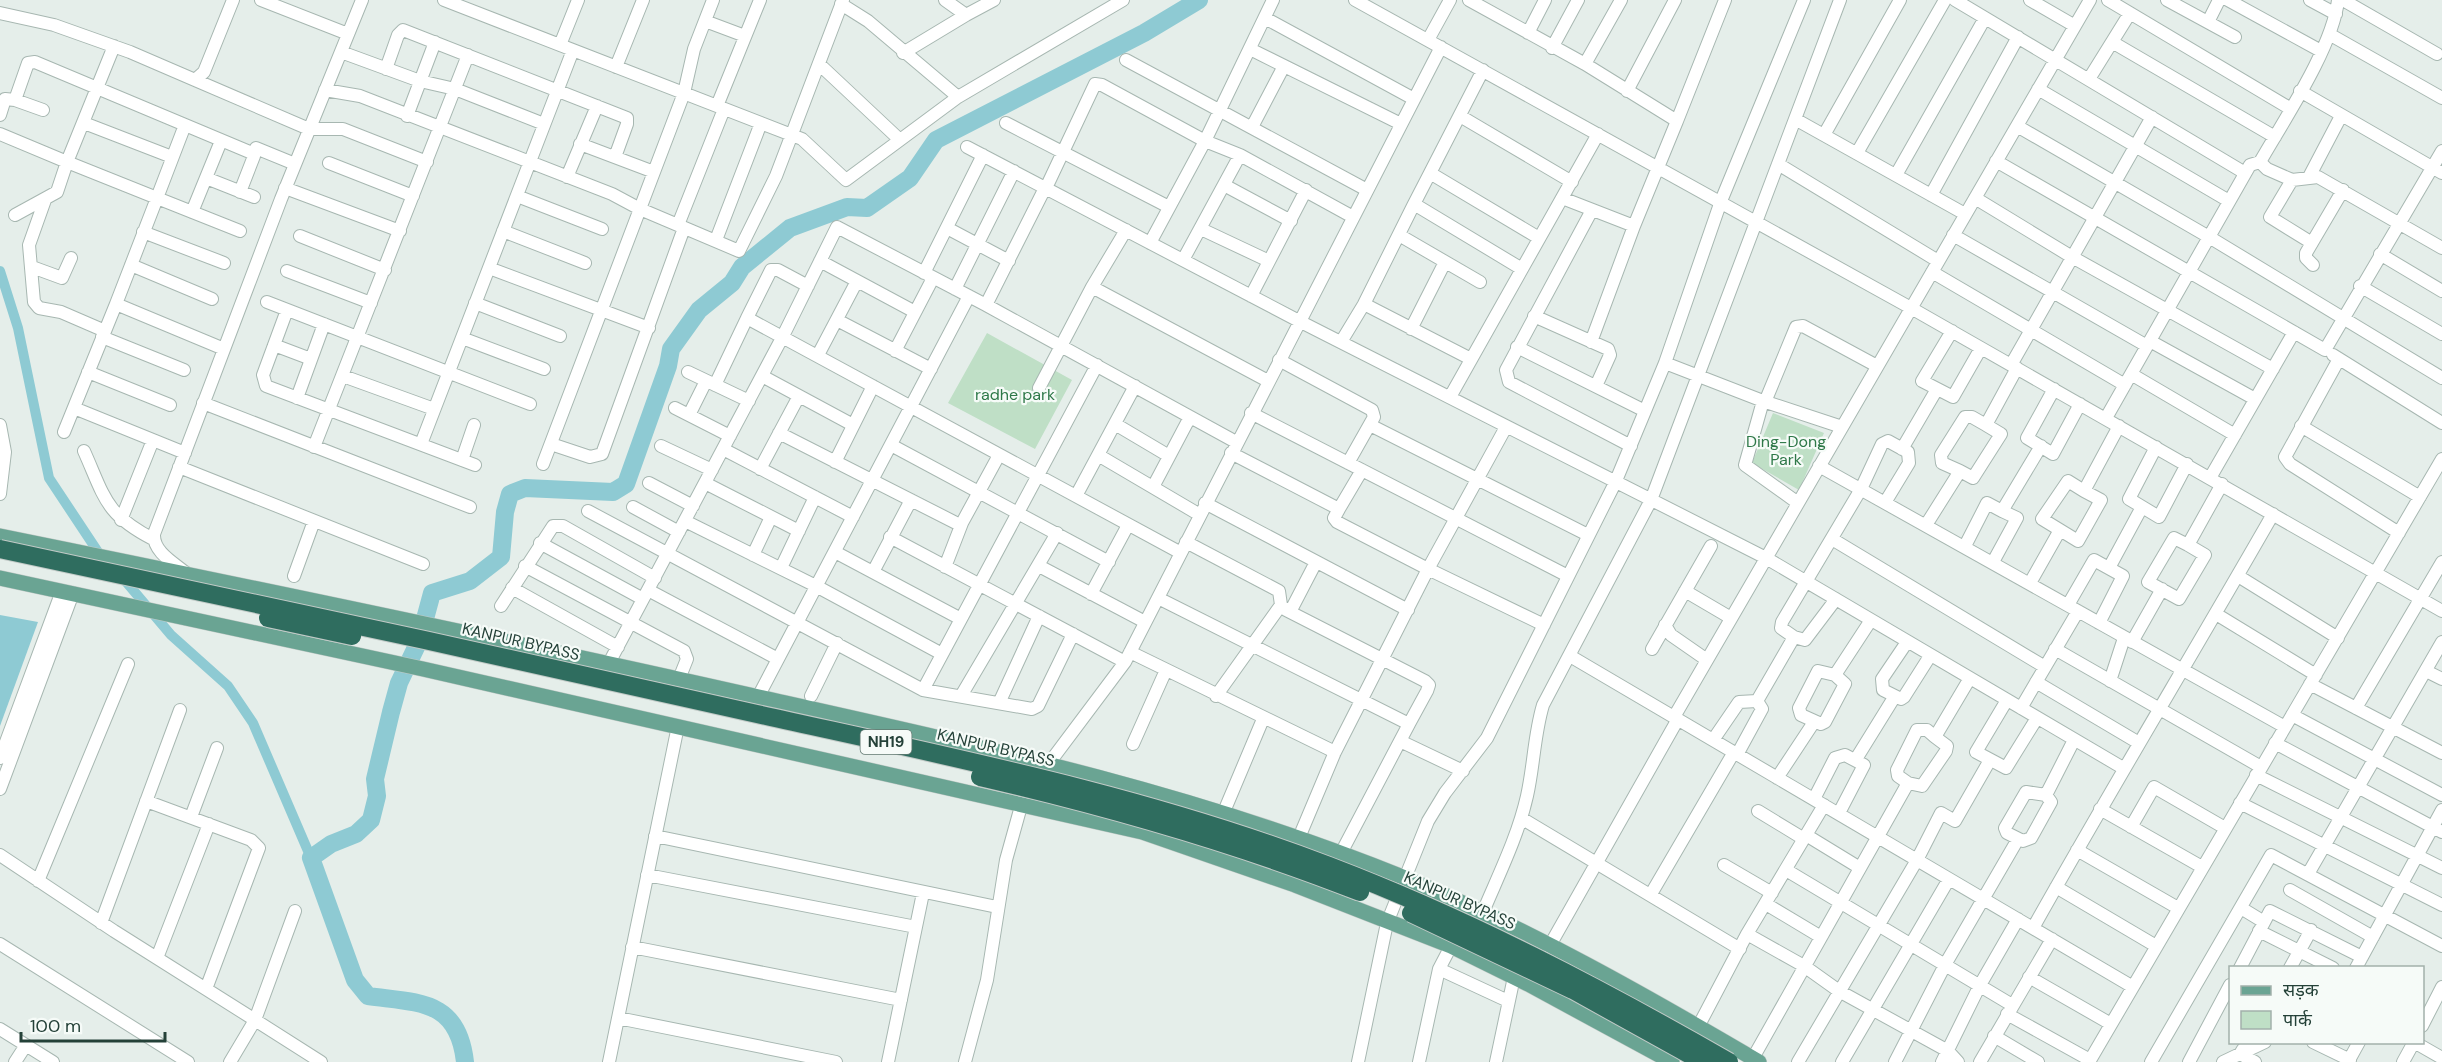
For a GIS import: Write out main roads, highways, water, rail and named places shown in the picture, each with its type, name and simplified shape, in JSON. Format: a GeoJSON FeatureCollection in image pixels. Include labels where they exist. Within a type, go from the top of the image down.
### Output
{"type":"FeatureCollection","features":[{"type":"Feature","properties":{"kind":"highway","name":"KANPUR BYPASS"},"geometry":{"type":"LineString","coordinates":[[0,549],[320,616],[907,747],[1081,787],[1203,822],[1328,866],[1497,937],[1618,999],[1729,1062]]}},
{"type":"Feature","properties":{"kind":"highway","name":"KANPUR BYPASS"},"geometry":{"type":"LineString","coordinates":[[0,562],[469,661],[970,774],[1135,815],[1272,859],[1428,920],[1573,990],[1703,1062]]}},
{"type":"Feature","properties":{"kind":"main road"},"geometry":{"type":"LineString","coordinates":[[0,536],[412,620],[609,663],[1145,788],[1405,878],[1483,912],[1756,1060]]}},
{"type":"Feature","properties":{"kind":"main road"},"geometry":{"type":"LineString","coordinates":[[0,578],[423,669],[1142,832],[1294,885],[1451,946],[1514,977],[1656,1058],[1672,1062]]}},
{"type":"Feature","properties":{"kind":"water"},"geometry":{"type":"Polygon","coordinates":[[[0,615],[38,622],[0,726],[0,615]]]}},
{"type":"Feature","properties":{"kind":"waterway"},"geometry":{"type":"LineString","coordinates":[[465,1062],[461,1041],[454,1026],[444,1015],[419,1003],[368,996],[355,980],[311,858],[331,844],[356,834],[371,820],[377,796],[375,779],[391,712],[399,683],[419,641],[432,593],[470,581],[501,557],[505,512],[510,494],[525,488],[613,492],[626,484],[668,366],[671,349],[699,310],[732,283],[742,267],[790,228],[847,207],[867,208],[910,178],[936,140],[1144,33],[1199,0]]}},
{"type":"Feature","properties":{"kind":"waterway"},"geometry":{"type":"LineString","coordinates":[[0,271],[18,328],[49,478],[102,558]]}},
{"type":"Feature","properties":{"kind":"waterway"},"geometry":{"type":"LineString","coordinates":[[122,577],[171,635],[228,686],[253,723],[311,858]]}},
{"type":"Feature","properties":{"kind":"park label","name":"radhe park"},"geometry":{"type":"Point","coordinates":[1015,394]}},
{"type":"Feature","properties":{"kind":"park label","name":"Ding-Dong Park"},"geometry":{"type":"Point","coordinates":[1786,450]}}]}
